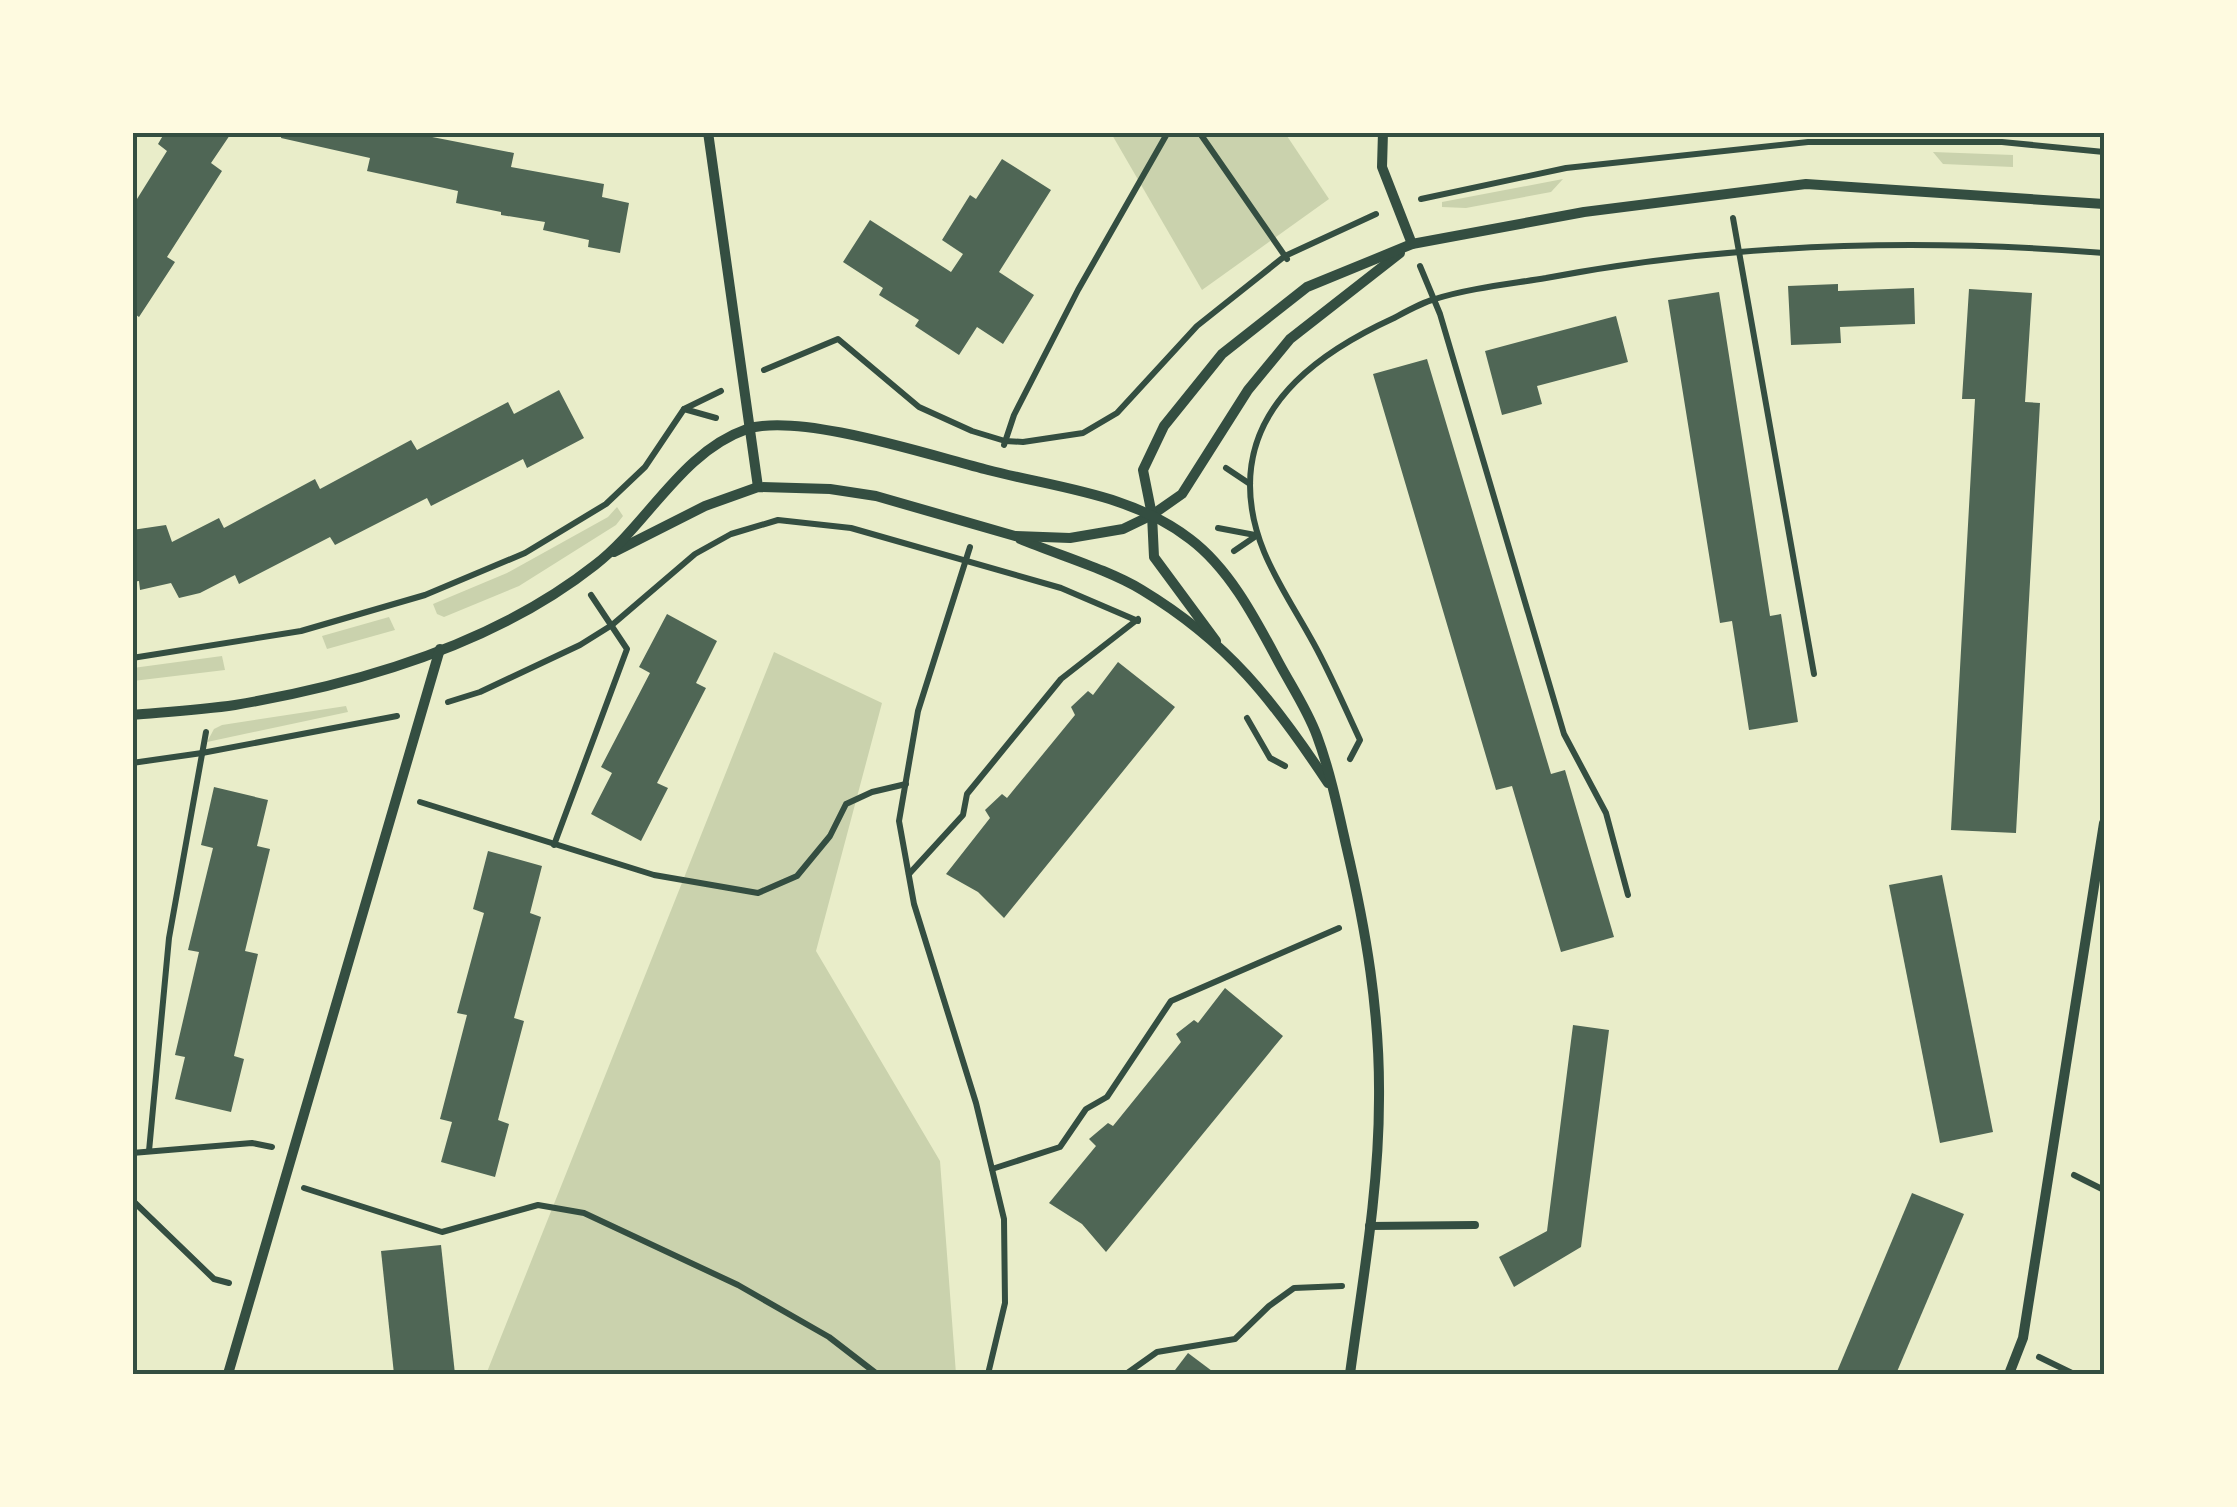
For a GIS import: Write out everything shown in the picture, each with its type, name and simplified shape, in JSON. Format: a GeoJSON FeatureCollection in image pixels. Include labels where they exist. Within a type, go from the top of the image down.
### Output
{"type":"FeatureCollection","features":[{"type":"Feature","properties":{"kind":"street"},"geometry":{"type":"LineString","coordinates":[[708,132],[758,487]]}},
{"type":"Feature","properties":{"kind":"street"},"geometry":{"type":"LineString","coordinates":[[1383,132],[1382,167],[1412,244]]}},
{"type":"Feature","properties":{"kind":"street"},"geometry":{"type":"LineString","coordinates":[[1334,792],[1283,714],[1216,641],[1154,557],[1152,514],[1143,470],[1164,426],[1222,354],[1307,287],[1412,244],[1584,212],[1806,184],[2104,204]]}},
{"type":"Feature","properties":{"kind":"street"},"geometry":{"type":"LineString","coordinates":[[1015,536],[1070,538],[1123,528],[1182,494],[1248,390],[1290,339],[1412,244]]}},
{"type":"Feature","properties":{"kind":"street"},"geometry":{"type":"LineString","coordinates":[[604,557],[681,475],[714,446],[751,428],[814,427],[1103,496],[1152,514],[1191,539],[1217,564],[1259,624],[1316,731],[1363,917],[1378,1029],[1379,1105],[1370,1226],[1350,1374]]}},
{"type":"Feature","properties":{"kind":"street"},"geometry":{"type":"LineString","coordinates":[[132,716],[234,705],[372,674],[520,614],[604,557],[705,506],[758,487],[830,489],[876,496],[1015,536],[1140,589],[1216,641]]}},
{"type":"Feature","properties":{"kind":"street"},"geometry":{"type":"LineString","coordinates":[[228,1374],[440,649]]}},
{"type":"Feature","properties":{"kind":"street"},"geometry":{"type":"LineString","coordinates":[[2009,1374],[2020,1347],[2104,823]]}},
{"type":"Feature","properties":{"kind":"lane"},"geometry":{"type":"LineString","coordinates":[[1370,1226],[1475,1225]]}},
{"type":"Feature","properties":{"kind":"path"},"geometry":{"type":"LineString","coordinates":[[995,472],[1014,416],[1078,290],[1168,132]]}},
{"type":"Feature","properties":{"kind":"path"},"geometry":{"type":"LineString","coordinates":[[1199,132],[1307,287]]}},
{"type":"Feature","properties":{"kind":"path"},"geometry":{"type":"LineString","coordinates":[[132,658],[301,631],[425,595],[525,553],[606,504],[645,467],[684,409],[838,340],[919,407],[972,431],[1005,441],[1083,432],[1117,413],[1197,326],[1285,256],[1396,204],[1566,168],[1808,142],[2002,142],[2104,152]]}},
{"type":"Feature","properties":{"kind":"path"},"geometry":{"type":"LineString","coordinates":[[1728,194],[1814,674]]}},
{"type":"Feature","properties":{"kind":"path"},"geometry":{"type":"LineString","coordinates":[[1412,244],[1434,299],[1564,734],[1606,814],[1628,894]]}},
{"type":"Feature","properties":{"kind":"path"},"geometry":{"type":"LineString","coordinates":[[1334,792],[1360,740],[1314,644],[1273,577],[1256,536],[1250,484],[1259,432],[1276,401],[1304,371],[1367,330],[1434,299],[1605,266],[1738,249],[2006,246],[2104,254]]}},
{"type":"Feature","properties":{"kind":"path"},"geometry":{"type":"LineString","coordinates":[[696,554],[731,534],[778,520],[850,528],[1062,588],[1153,631]]}},
{"type":"Feature","properties":{"kind":"path"},"geometry":{"type":"LineString","coordinates":[[977,524],[918,711],[899,821],[914,904],[976,1103],[1004,1219],[1005,1302],[988,1374]]}},
{"type":"Feature","properties":{"kind":"path"},"geometry":{"type":"LineString","coordinates":[[554,845],[628,649],[578,576]]}},
{"type":"Feature","properties":{"kind":"path"},"geometry":{"type":"LineString","coordinates":[[909,875],[962,816],[966,794],[1061,679],[1136,620]]}},
{"type":"Feature","properties":{"kind":"path"},"geometry":{"type":"LineString","coordinates":[[149,1151],[169,938],[210,707]]}},
{"type":"Feature","properties":{"kind":"path"},"geometry":{"type":"LineString","coordinates":[[1246,716],[1270,758],[1286,766]]}},
{"type":"Feature","properties":{"kind":"path"},"geometry":{"type":"LineString","coordinates":[[396,795],[654,875],[758,893],[796,876],[830,836],[846,804],[872,792],[906,784]]}},
{"type":"Feature","properties":{"kind":"path"},"geometry":{"type":"LineString","coordinates":[[992,1169],[1060,1146],[1086,1109],[1107,1097],[1171,1001],[1363,917]]}},
{"type":"Feature","properties":{"kind":"path"},"geometry":{"type":"LineString","coordinates":[[132,1153],[252,1143],[293,1151]]}},
{"type":"Feature","properties":{"kind":"path"},"geometry":{"type":"LineString","coordinates":[[2051,1163],[2104,1190]]}},
{"type":"Feature","properties":{"kind":"path"},"geometry":{"type":"LineString","coordinates":[[284,1180],[442,1232],[538,1206],[584,1214],[738,1285],[829,1336],[877,1374]]}},
{"type":"Feature","properties":{"kind":"path"},"geometry":{"type":"LineString","coordinates":[[132,1200],[214,1279],[250,1290]]}},
{"type":"Feature","properties":{"kind":"path"},"geometry":{"type":"LineString","coordinates":[[1126,1374],[1157,1352],[1235,1339],[1294,1288],[1362,1286]]}},
{"type":"Feature","properties":{"kind":"path"},"geometry":{"type":"LineString","coordinates":[[2020,1347],[2074,1374]]}},
{"type":"Feature","properties":{"kind":"green space"},"geometry":{"type":"Polygon","coordinates":[[[1111,133],[1285,133],[1329,199],[1202,290],[1111,133]]]}},
{"type":"Feature","properties":{"kind":"green space"},"geometry":{"type":"Polygon","coordinates":[[[1933,152],[2013,155],[2013,167],[1943,164],[1933,152]]]}},
{"type":"Feature","properties":{"kind":"green space"},"geometry":{"type":"Polygon","coordinates":[[[1563,179],[1551,192],[1466,208],[1442,207],[1442,202],[1563,179]]]}},
{"type":"Feature","properties":{"kind":"green space"},"geometry":{"type":"Polygon","coordinates":[[[617,507],[623,516],[616,525],[519,586],[444,617],[437,614],[433,604],[507,573],[608,517],[617,507]]]}},
{"type":"Feature","properties":{"kind":"green space"},"geometry":{"type":"Polygon","coordinates":[[[389,617],[395,630],[327,649],[322,636],[389,617]]]}},
{"type":"Feature","properties":{"kind":"green space"},"geometry":{"type":"Polygon","coordinates":[[[774,652],[882,703],[816,951],[940,1161],[956,1374],[487,1372],[774,652]]]}},
{"type":"Feature","properties":{"kind":"green space"},"geometry":{"type":"Polygon","coordinates":[[[222,656],[225,670],[133,681],[133,668],[222,656]]]}},
{"type":"Feature","properties":{"kind":"green space"},"geometry":{"type":"Polygon","coordinates":[[[346,706],[348,712],[207,742],[214,729],[222,725],[346,706]]]}},
{"type":"Feature","properties":{"kind":"building"},"geometry":{"type":"Polygon","coordinates":[[[165,132],[232,132],[211,163],[222,171],[167,257],[175,262],[139,317],[132,312],[132,207],[167,151],[158,144],[165,132]]]}},
{"type":"Feature","properties":{"kind":"building"},"geometry":{"type":"Polygon","coordinates":[[[282,132],[423,132],[422,135],[514,153],[511,167],[604,184],[602,197],[629,203],[620,253],[588,247],[589,240],[543,230],[545,222],[456,203],[458,191],[367,171],[370,158],[281,138],[282,132]]]}},
{"type":"Feature","properties":{"kind":"building"},"geometry":{"type":"Polygon","coordinates":[[[1002,159],[1051,190],[999,272],[1034,295],[1003,344],[977,327],[959,355],[915,326],[919,320],[879,295],[883,288],[843,262],[870,220],[951,272],[963,254],[942,240],[970,195],[976,199],[1002,159]]]}},
{"type":"Feature","properties":{"kind":"building"},"geometry":{"type":"Polygon","coordinates":[[[1838,284],[1838,291],[1914,288],[1915,324],[1840,327],[1841,343],[1791,345],[1788,286],[1838,284]]]}},
{"type":"Feature","properties":{"kind":"building"},"geometry":{"type":"Polygon","coordinates":[[[1969,289],[2032,293],[2025,402],[2040,403],[2016,833],[1951,830],[1975,399],[1962,399],[1969,289]]]}},
{"type":"Feature","properties":{"kind":"building"},"geometry":{"type":"Polygon","coordinates":[[[1719,292],[1770,616],[1781,614],[1798,722],[1749,730],[1732,621],[1720,623],[1668,300],[1719,292]]]}},
{"type":"Feature","properties":{"kind":"building"},"geometry":{"type":"Polygon","coordinates":[[[1616,316],[1628,362],[1537,386],[1542,404],[1502,415],[1485,351],[1616,316]]]}},
{"type":"Feature","properties":{"kind":"building"},"geometry":{"type":"Polygon","coordinates":[[[1427,359],[1551,774],[1565,770],[1614,937],[1561,952],[1512,786],[1496,790],[1373,374],[1427,359]]]}},
{"type":"Feature","properties":{"kind":"building"},"geometry":{"type":"Polygon","coordinates":[[[559,390],[584,438],[527,468],[523,459],[431,506],[427,498],[335,545],[330,537],[239,584],[235,575],[200,593],[179,598],[171,583],[140,590],[139,581],[132,582],[132,530],[166,525],[172,542],[219,518],[224,528],[315,479],[320,489],[411,440],[417,450],[508,402],[514,414],[559,390]]]}},
{"type":"Feature","properties":{"kind":"building"},"geometry":{"type":"Polygon","coordinates":[[[667,614],[717,641],[696,683],[706,688],[657,783],[668,788],[641,841],[591,814],[612,773],[601,767],[650,673],[639,667],[667,614]]]}},
{"type":"Feature","properties":{"kind":"building"},"geometry":{"type":"Polygon","coordinates":[[[1118,662],[1175,707],[1004,918],[978,892],[946,874],[990,818],[985,810],[1002,794],[1007,798],[1075,715],[1071,707],[1088,691],[1093,695],[1118,662]]]}},
{"type":"Feature","properties":{"kind":"building"},"geometry":{"type":"Polygon","coordinates":[[[214,787],[268,800],[257,846],[270,849],[245,951],[258,954],[234,1056],[244,1059],[231,1112],[175,1099],[185,1057],[175,1055],[199,952],[188,950],[213,848],[201,845],[214,787]]]}},
{"type":"Feature","properties":{"kind":"building"},"geometry":{"type":"Polygon","coordinates":[[[488,851],[542,866],[530,913],[541,917],[514,1018],[524,1021],[498,1120],[509,1124],[495,1177],[441,1162],[452,1122],[440,1119],[467,1015],[457,1013],[484,913],[473,909],[488,851]]]}},
{"type":"Feature","properties":{"kind":"building"},"geometry":{"type":"Polygon","coordinates":[[[1942,875],[1993,1132],[1940,1143],[1889,885],[1942,875]]]}},
{"type":"Feature","properties":{"kind":"building"},"geometry":{"type":"Polygon","coordinates":[[[1225,988],[1283,1036],[1106,1252],[1082,1224],[1049,1203],[1096,1146],[1089,1139],[1108,1123],[1113,1126],[1181,1042],[1176,1034],[1194,1020],[1198,1023],[1225,988]]]}},
{"type":"Feature","properties":{"kind":"building"},"geometry":{"type":"Polygon","coordinates":[[[1573,1025],[1609,1030],[1581,1247],[1514,1287],[1499,1257],[1547,1231],[1573,1025]]]}},
{"type":"Feature","properties":{"kind":"building"},"geometry":{"type":"Polygon","coordinates":[[[1912,1193],[1964,1214],[1896,1374],[1836,1374],[1912,1193]]]}},
{"type":"Feature","properties":{"kind":"building"},"geometry":{"type":"Polygon","coordinates":[[[441,1245],[455,1374],[394,1374],[381,1251],[441,1245]]]}},
{"type":"Feature","properties":{"kind":"building"},"geometry":{"type":"Polygon","coordinates":[[[1188,1353],[1216,1374],[1172,1374],[1188,1353]]]}}]}
